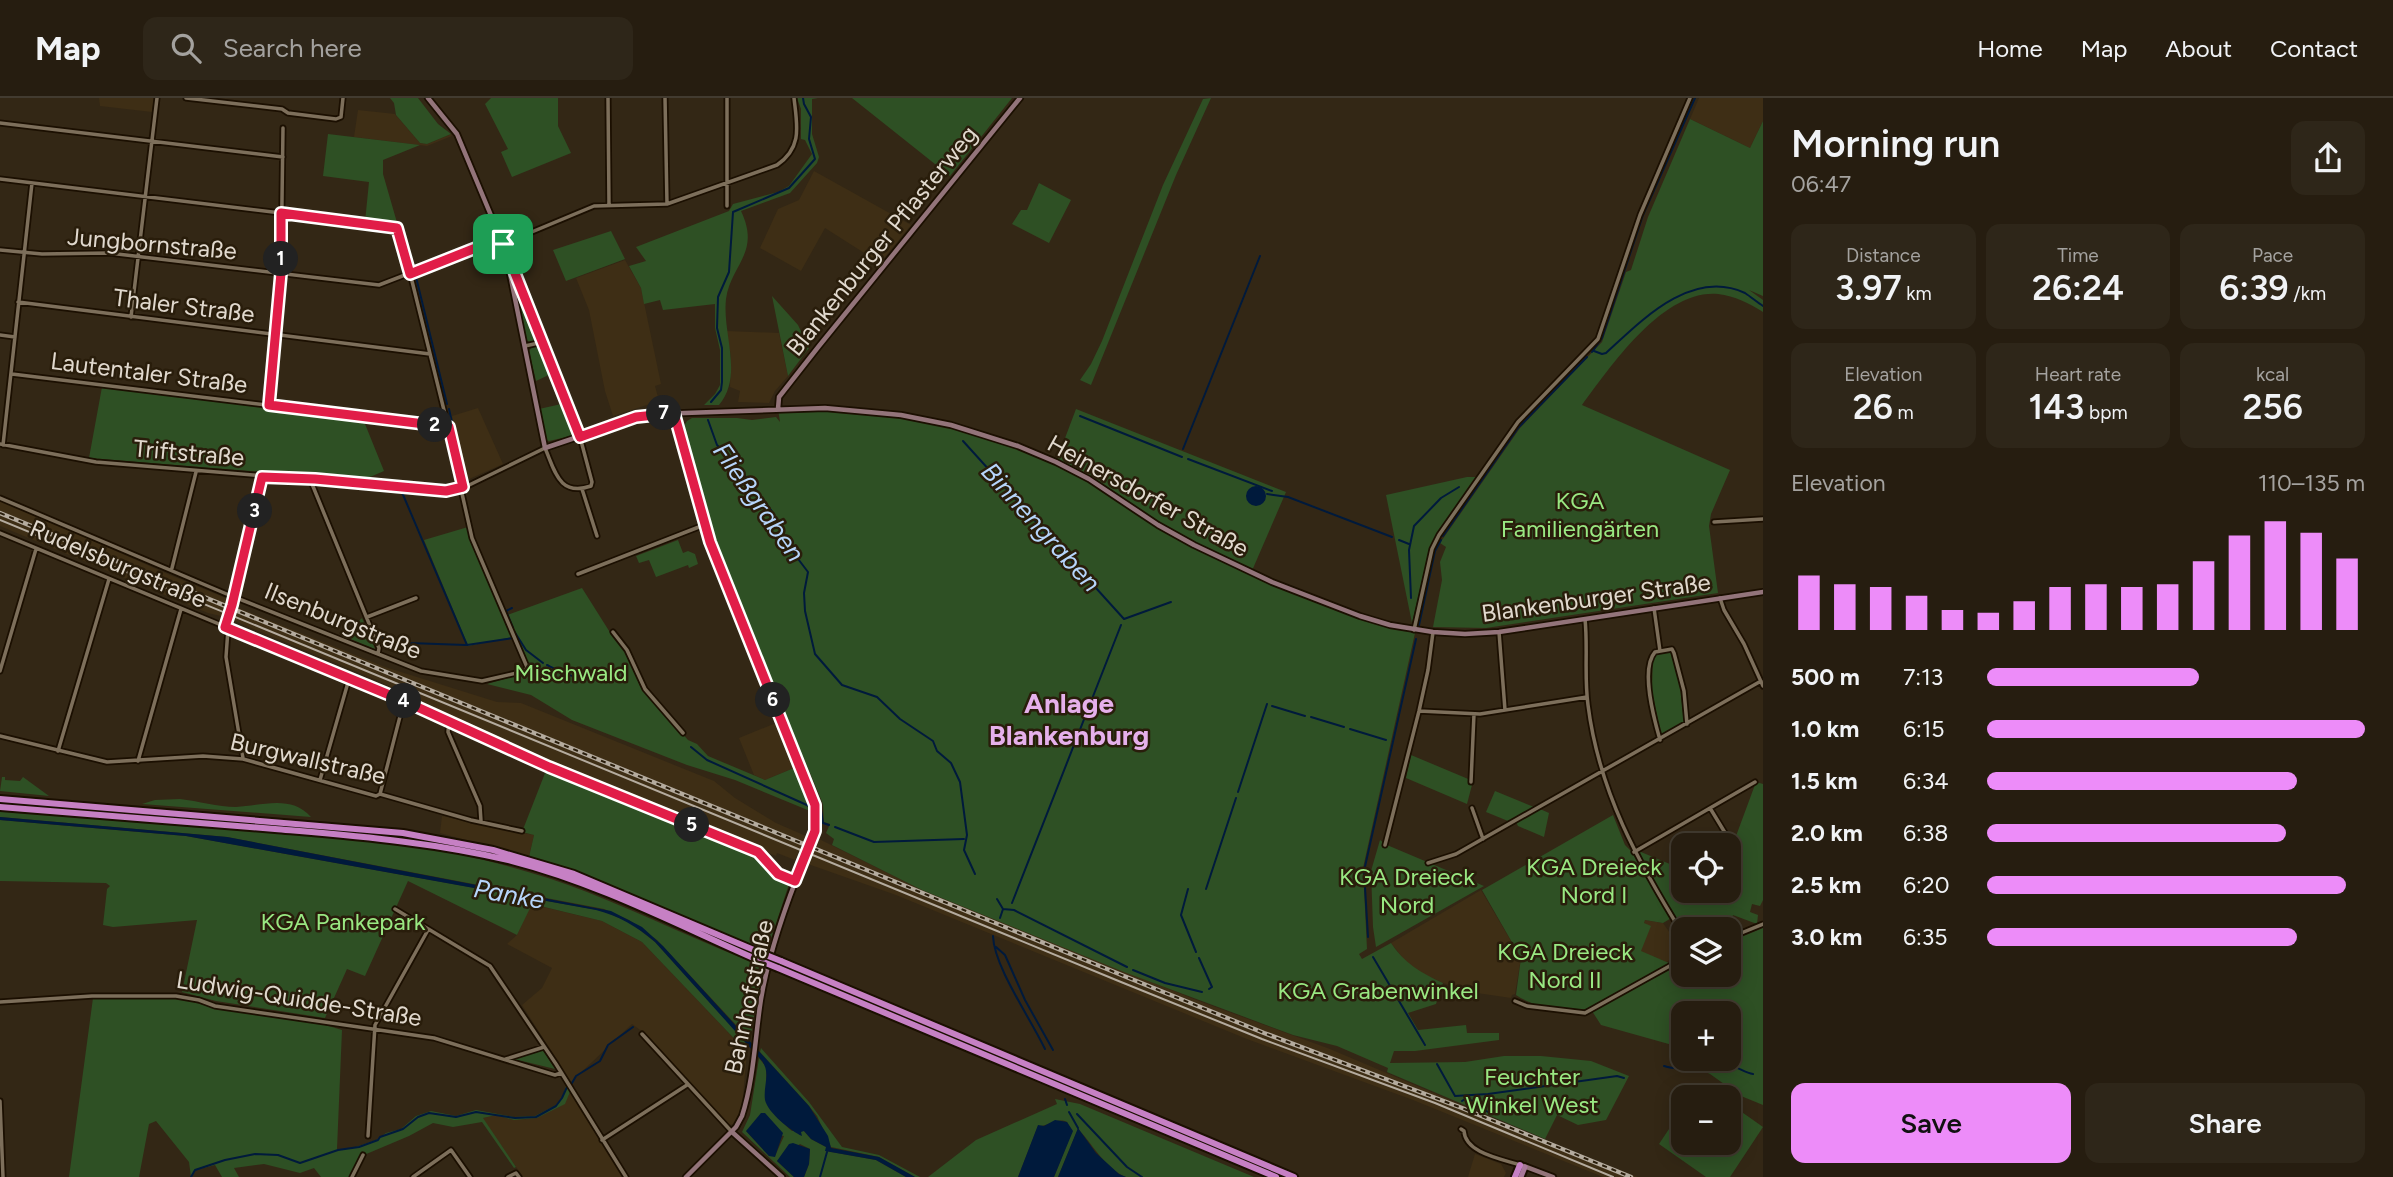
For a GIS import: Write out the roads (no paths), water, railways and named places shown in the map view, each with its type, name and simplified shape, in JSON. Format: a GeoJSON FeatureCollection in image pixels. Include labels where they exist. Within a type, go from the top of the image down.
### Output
{"type":"FeatureCollection","features":[{"type":"Feature","properties":{"kind":"highway"},"geometry":{"type":"LineString","coordinates":[[0,799],[403,833],[448,840],[574,874],[760,957]]}},
{"type":"Feature","properties":{"kind":"highway"},"geometry":{"type":"LineString","coordinates":[[0,807],[433,844],[513,862],[612,896],[760,957],[1276,1177]]}},
{"type":"Feature","properties":{"kind":"highway"},"geometry":{"type":"LineString","coordinates":[[779,965],[1294,1177]]}},
{"type":"Feature","properties":{"kind":"highway"},"geometry":{"type":"LineString","coordinates":[[1515,1177],[1522,1166]]}},
{"type":"Feature","properties":{"kind":"main road"},"geometry":{"type":"LineString","coordinates":[[428,98],[456,132],[580,437]]}},
{"type":"Feature","properties":{"kind":"main road","name":"Blankenburger Pflasterweg"},"geometry":{"type":"LineString","coordinates":[[778,410],[779,397],[799,371],[1020,98]]}},
{"type":"Feature","properties":{"kind":"main road"},"geometry":{"type":"LineString","coordinates":[[507,257],[545,448]]}},
{"type":"Feature","properties":{"kind":"main road","name":"Heinersdorfer Straße"},"geometry":{"type":"LineString","coordinates":[[545,448],[636,417],[674,413],[825,408],[901,415],[951,425],[1018,446],[1078,474],[1174,534],[1250,572],[1360,616],[1414,630],[1433,632]]}},
{"type":"Feature","properties":{"kind":"main road","name":"Bahnhofstraße"},"geometry":{"type":"LineString","coordinates":[[674,413],[704,524],[815,805],[815,831],[795,881],[769,964],[744,1110],[732,1132],[686,1177]]}},
{"type":"Feature","properties":{"kind":"main road","name":"Blankenburger Straße"},"geometry":{"type":"LineString","coordinates":[[1433,632],[1499,632],[1763,592]]}},
{"type":"Feature","properties":{"kind":"main road"},"geometry":{"type":"LineString","coordinates":[[732,1132],[782,1177]]}},
{"type":"Feature","properties":{"kind":"main road"},"geometry":{"type":"LineString","coordinates":[[1521,1177],[1522,1166],[1553,1177]]}},
{"type":"Feature","properties":{"kind":"street"},"geometry":{"type":"LineString","coordinates":[[131,317],[157,98]]}},
{"type":"Feature","properties":{"kind":"street"},"geometry":{"type":"LineString","coordinates":[[186,98],[336,119],[341,117],[343,98]]}},
{"type":"Feature","properties":{"kind":"street"},"geometry":{"type":"LineString","coordinates":[[608,98],[609,205]]}},
{"type":"Feature","properties":{"kind":"street"},"geometry":{"type":"LineString","coordinates":[[665,98],[667,204]]}},
{"type":"Feature","properties":{"kind":"street"},"geometry":{"type":"LineString","coordinates":[[727,98],[727,206]]}},
{"type":"Feature","properties":{"kind":"street","name":"Jungbornstraße"},"geometry":{"type":"LineString","coordinates":[[0,250],[109,253],[379,285],[594,206],[667,204],[727,181],[769,169],[789,155],[797,140],[794,98]]}},
{"type":"Feature","properties":{"kind":"street"},"geometry":{"type":"LineString","coordinates":[[1414,630],[1426,570],[1439,535],[1518,422],[1598,339],[1640,215],[1690,98]]}},
{"type":"Feature","properties":{"kind":"street"},"geometry":{"type":"LineString","coordinates":[[1,123],[283,157]]}},
{"type":"Feature","properties":{"kind":"street"},"geometry":{"type":"LineString","coordinates":[[269,405],[281,273],[283,128]]}},
{"type":"Feature","properties":{"kind":"street"},"geometry":{"type":"LineString","coordinates":[[0,179],[397,228],[449,427],[462,488],[545,448],[561,483],[571,489],[591,486],[580,437]]}},
{"type":"Feature","properties":{"kind":"street"},"geometry":{"type":"LineString","coordinates":[[2,444],[32,183]]}},
{"type":"Feature","properties":{"kind":"street","name":"Thaler Straße"},"geometry":{"type":"LineString","coordinates":[[18,302],[430,354]]}},
{"type":"Feature","properties":{"kind":"street"},"geometry":{"type":"LineString","coordinates":[[0,335],[15,337]]}},
{"type":"Feature","properties":{"kind":"street"},"geometry":{"type":"LineString","coordinates":[[525,346],[543,342]]}},
{"type":"Feature","properties":{"kind":"street","name":"Lautentaler Straße"},"geometry":{"type":"LineString","coordinates":[[12,374],[449,427]]}},
{"type":"Feature","properties":{"kind":"street","name":"Triftstraße"},"geometry":{"type":"LineString","coordinates":[[2,444],[96,462],[196,472],[446,491],[462,488]]}},
{"type":"Feature","properties":{"kind":"street"},"geometry":{"type":"LineString","coordinates":[[172,569],[196,472]]}},
{"type":"Feature","properties":{"kind":"street"},"geometry":{"type":"LineString","coordinates":[[243,759],[226,657],[227,628],[262,477]]}},
{"type":"Feature","properties":{"kind":"street"},"geometry":{"type":"LineString","coordinates":[[310,479],[379,648],[377,654]]}},
{"type":"Feature","properties":{"kind":"street","name":"Ilsenburgstraße"},"geometry":{"type":"LineString","coordinates":[[0,498],[234,597],[421,671],[473,680],[492,680],[524,671],[527,667],[472,538],[462,488]]}},
{"type":"Feature","properties":{"kind":"street"},"geometry":{"type":"LineString","coordinates":[[582,489],[597,536]]}},
{"type":"Feature","properties":{"kind":"street"},"geometry":{"type":"LineString","coordinates":[[1714,522],[1763,519]]}},
{"type":"Feature","properties":{"kind":"street"},"geometry":{"type":"LineString","coordinates":[[578,574],[704,524]]}},
{"type":"Feature","properties":{"kind":"street","name":"Rudelsburgstraße"},"geometry":{"type":"LineString","coordinates":[[0,534],[449,720],[549,767],[758,852],[778,874],[795,881]]}},
{"type":"Feature","properties":{"kind":"street"},"geometry":{"type":"LineString","coordinates":[[0,671],[36,549]]}},
{"type":"Feature","properties":{"kind":"street"},"geometry":{"type":"LineString","coordinates":[[58,751],[109,579]]}},
{"type":"Feature","properties":{"kind":"street"},"geometry":{"type":"LineString","coordinates":[[367,617],[416,598]]}},
{"type":"Feature","properties":{"kind":"street"},"geometry":{"type":"LineString","coordinates":[[1428,863],[1457,853],[1762,684],[1720,598]]}},
{"type":"Feature","properties":{"kind":"street"},"geometry":{"type":"LineString","coordinates":[[1654,608],[1660,651]]}},
{"type":"Feature","properties":{"kind":"street"},"geometry":{"type":"LineString","coordinates":[[138,761],[181,609]]}},
{"type":"Feature","properties":{"kind":"street"},"geometry":{"type":"LineString","coordinates":[[1585,619],[1587,698],[1602,773],[1634,852],[1673,917]]}},
{"type":"Feature","properties":{"kind":"street"},"geometry":{"type":"LineString","coordinates":[[613,632],[627,650],[645,689],[683,733]]}},
{"type":"Feature","properties":{"kind":"street"},"geometry":{"type":"LineString","coordinates":[[1385,845],[1419,711],[1433,632]]}},
{"type":"Feature","properties":{"kind":"street"},"geometry":{"type":"LineString","coordinates":[[1499,632],[1505,710]]}},
{"type":"Feature","properties":{"kind":"street"},"geometry":{"type":"LineString","coordinates":[[1660,740],[1652,709],[1649,673],[1652,653],[1672,649],[1674,653],[1684,691],[1687,724]]}},
{"type":"Feature","properties":{"kind":"street"},"geometry":{"type":"LineString","coordinates":[[320,780],[349,678]]}},
{"type":"Feature","properties":{"kind":"street"},"geometry":{"type":"LineString","coordinates":[[1419,711],[1474,714],[1587,698]]}},
{"type":"Feature","properties":{"kind":"street"},"geometry":{"type":"LineString","coordinates":[[380,794],[404,701]]}},
{"type":"Feature","properties":{"kind":"street"},"geometry":{"type":"LineString","coordinates":[[1471,782],[1474,714]]}},
{"type":"Feature","properties":{"kind":"street"},"geometry":{"type":"LineString","coordinates":[[449,720],[448,732],[480,806],[483,817],[481,821]]}},
{"type":"Feature","properties":{"kind":"street","name":"Burgwallstraße"},"geometry":{"type":"LineString","coordinates":[[0,736],[107,762],[203,756],[243,759],[376,796],[380,794],[471,820],[522,831]]}},
{"type":"Feature","properties":{"kind":"street"},"geometry":{"type":"LineString","coordinates":[[1634,852],[1755,782]]}},
{"type":"Feature","properties":{"kind":"street"},"geometry":{"type":"LineString","coordinates":[[1472,808],[1483,839]]}},
{"type":"Feature","properties":{"kind":"street"},"geometry":{"type":"LineString","coordinates":[[1710,808],[1725,833]]}},
{"type":"Feature","properties":{"kind":"street"},"geometry":{"type":"LineString","coordinates":[[395,909],[490,966],[626,1177]]}},
{"type":"Feature","properties":{"kind":"street"},"geometry":{"type":"LineString","coordinates":[[1741,933],[1763,924]]}},
{"type":"Feature","properties":{"kind":"street"},"geometry":{"type":"LineString","coordinates":[[368,1136],[374,1030],[428,930]]}},
{"type":"Feature","properties":{"kind":"street"},"geometry":{"type":"LineString","coordinates":[[1515,1002],[1565,1012],[1585,1013],[1671,965]]}},
{"type":"Feature","properties":{"kind":"street","name":"Ludwig-Quidde-Straße"},"geometry":{"type":"LineString","coordinates":[[0,1002],[92,996],[176,996],[215,1006],[434,1038],[555,1075],[561,1073]]}},
{"type":"Feature","properties":{"kind":"street"},"geometry":{"type":"LineString","coordinates":[[642,1034],[732,1132]]}},
{"type":"Feature","properties":{"kind":"street"},"geometry":{"type":"LineString","coordinates":[[505,1059],[544,1047]]}},
{"type":"Feature","properties":{"kind":"street"},"geometry":{"type":"LineString","coordinates":[[602,1140],[687,1085]]}},
{"type":"Feature","properties":{"kind":"street"},"geometry":{"type":"LineString","coordinates":[[0,1101],[4,1177]]}},
{"type":"Feature","properties":{"kind":"street"},"geometry":{"type":"LineString","coordinates":[[1461,1129],[1464,1130],[1466,1141],[1473,1147],[1522,1166]]}},
{"type":"Feature","properties":{"kind":"street"},"geometry":{"type":"LineString","coordinates":[[413,1177],[451,1150],[470,1177]]}},
{"type":"Feature","properties":{"kind":"street"},"geometry":{"type":"LineString","coordinates":[[352,1177],[363,1155]]}},
{"type":"Feature","properties":{"kind":"street"},"geometry":{"type":"LineString","coordinates":[[508,1177],[516,1173],[519,1177]]}},
{"type":"Feature","properties":{"kind":"water"},"geometry":{"type":"Polygon","coordinates":[[[1256,486],[1263,489],[1266,496],[1263,503],[1256,506],[1249,503],[1246,496],[1249,489],[1256,486]]]}},
{"type":"Feature","properties":{"kind":"water","name":"Panke"},"geometry":{"type":"Polygon","coordinates":[[[0,817],[227,837],[611,911],[642,927],[663,946],[809,1106],[828,1136],[831,1148],[879,1157],[915,1177],[906,1177],[876,1160],[825,1151],[826,1147],[811,1139],[804,1131],[801,1132],[802,1136],[780,1121],[765,1100],[766,1075],[762,1061],[655,942],[634,926],[612,915],[186,836],[0,820],[0,817]]]}},
{"type":"Feature","properties":{"kind":"water"},"geometry":{"type":"Polygon","coordinates":[[[761,1113],[765,1113],[783,1133],[775,1157],[769,1156],[746,1131],[761,1113]]]}},
{"type":"Feature","properties":{"kind":"water"},"geometry":{"type":"Polygon","coordinates":[[[1055,1120],[1067,1122],[1073,1131],[1054,1177],[1018,1177],[1038,1125],[1044,1126],[1055,1120]]]}},
{"type":"Feature","properties":{"kind":"water"},"geometry":{"type":"Polygon","coordinates":[[[1078,1128],[1096,1153],[1126,1177],[1058,1177],[1078,1128]]]}},
{"type":"Feature","properties":{"kind":"water"},"geometry":{"type":"Polygon","coordinates":[[[789,1144],[810,1149],[809,1164],[804,1177],[794,1177],[777,1161],[789,1144]]]}},
{"type":"Feature","properties":{"kind":"waterway","name":"Fließgraben"},"geometry":{"type":"LineString","coordinates":[[711,402],[721,390],[722,382],[722,348],[717,328],[718,297],[729,272],[733,212],[789,188],[815,159],[809,139],[811,117],[803,98]]}},
{"type":"Feature","properties":{"kind":"waterway"},"geometry":{"type":"LineString","coordinates":[[1592,352],[1602,338],[1643,215],[1695,98]]}},
{"type":"Feature","properties":{"kind":"waterway"},"geometry":{"type":"LineString","coordinates":[[1183,449],[1260,256]]}},
{"type":"Feature","properties":{"kind":"waterway"},"geometry":{"type":"LineString","coordinates":[[416,277],[447,404]]}},
{"type":"Feature","properties":{"kind":"waterway"},"geometry":{"type":"LineString","coordinates":[[1594,351],[1606,353],[1651,313],[1668,302],[1705,287],[1725,287],[1745,293],[1763,306]]}},
{"type":"Feature","properties":{"kind":"waterway"},"geometry":{"type":"LineString","coordinates":[[1443,536],[1518,428],[1587,357]]}},
{"type":"Feature","properties":{"kind":"waterway"},"geometry":{"type":"LineString","coordinates":[[449,409],[464,477]]}},
{"type":"Feature","properties":{"kind":"waterway"},"geometry":{"type":"LineString","coordinates":[[1080,416],[1182,457]]}},
{"type":"Feature","properties":{"kind":"waterway","name":"Fließgraben"},"geometry":{"type":"LineString","coordinates":[[708,420],[717,445],[771,510],[789,547],[808,572],[804,593],[805,611],[815,654],[842,685],[877,697],[900,719],[933,741],[937,751],[951,763],[960,782],[967,835],[964,850],[975,874]]}},
{"type":"Feature","properties":{"kind":"waterway","name":"Binnengraben"},"geometry":{"type":"LineString","coordinates":[[963,441],[1124,619],[1171,602]]}},
{"type":"Feature","properties":{"kind":"waterway"},"geometry":{"type":"LineString","coordinates":[[1188,459],[1272,491]]}},
{"type":"Feature","properties":{"kind":"waterway"},"geometry":{"type":"LineString","coordinates":[[1411,598],[1409,550],[1414,526],[1441,498],[1459,487]]}},
{"type":"Feature","properties":{"kind":"waterway"},"geometry":{"type":"LineString","coordinates":[[401,490],[467,645],[513,638]]}},
{"type":"Feature","properties":{"kind":"waterway"},"geometry":{"type":"LineString","coordinates":[[1267,494],[1288,497],[1392,537]]}},
{"type":"Feature","properties":{"kind":"waterway"},"geometry":{"type":"LineString","coordinates":[[1399,540],[1409,544]]}},
{"type":"Feature","properties":{"kind":"waterway"},"geometry":{"type":"LineString","coordinates":[[1419,625],[1435,551],[1441,540]]}},
{"type":"Feature","properties":{"kind":"waterway"},"geometry":{"type":"LineString","coordinates":[[512,608],[506,611],[513,628]]}},
{"type":"Feature","properties":{"kind":"waterway"},"geometry":{"type":"LineString","coordinates":[[1012,903],[1121,625]]}},
{"type":"Feature","properties":{"kind":"waterway"},"geometry":{"type":"LineString","coordinates":[[514,631],[526,650],[543,663]]}},
{"type":"Feature","properties":{"kind":"waterway"},"geometry":{"type":"LineString","coordinates":[[377,636],[409,643],[466,645]]}},
{"type":"Feature","properties":{"kind":"waterway"},"geometry":{"type":"LineString","coordinates":[[1368,937],[1364,871],[1416,639]]}},
{"type":"Feature","properties":{"kind":"waterway"},"geometry":{"type":"LineString","coordinates":[[547,665],[581,678],[602,673]]}},
{"type":"Feature","properties":{"kind":"waterway"},"geometry":{"type":"LineString","coordinates":[[1238,792],[1267,704]]}},
{"type":"Feature","properties":{"kind":"waterway"},"geometry":{"type":"LineString","coordinates":[[1272,706],[1305,716]]}},
{"type":"Feature","properties":{"kind":"waterway"},"geometry":{"type":"LineString","coordinates":[[1311,717],[1344,727]]}},
{"type":"Feature","properties":{"kind":"waterway"},"geometry":{"type":"LineString","coordinates":[[1350,729],[1386,740]]}},
{"type":"Feature","properties":{"kind":"waterway"},"geometry":{"type":"LineString","coordinates":[[691,747],[707,760],[809,806]]}},
{"type":"Feature","properties":{"kind":"waterway"},"geometry":{"type":"LineString","coordinates":[[1206,889],[1236,798]]}},
{"type":"Feature","properties":{"kind":"waterway"},"geometry":{"type":"LineString","coordinates":[[820,804],[823,823],[829,825]]}},
{"type":"Feature","properties":{"kind":"waterway"},"geometry":{"type":"LineString","coordinates":[[835,827],[874,842],[964,839]]}},
{"type":"Feature","properties":{"kind":"waterway"},"geometry":{"type":"LineString","coordinates":[[1188,889],[1181,915],[1196,952]]}},
{"type":"Feature","properties":{"kind":"waterway","name":"Fließgraben"},"geometry":{"type":"LineString","coordinates":[[997,899],[1003,909],[1000,918]]}},
{"type":"Feature","properties":{"kind":"waterway"},"geometry":{"type":"LineString","coordinates":[[1003,909],[1014,910],[1127,967]]}},
{"type":"Feature","properties":{"kind":"waterway","name":"Fließgraben"},"geometry":{"type":"LineString","coordinates":[[993,936],[1006,977],[1045,1049]]}},
{"type":"Feature","properties":{"kind":"waterway","name":"Fließgraben"},"geometry":{"type":"LineString","coordinates":[[996,947],[1005,955],[1025,1000],[1053,1050]]}},
{"type":"Feature","properties":{"kind":"waterway"},"geometry":{"type":"LineString","coordinates":[[1373,957],[1425,1045]]}},
{"type":"Feature","properties":{"kind":"waterway"},"geometry":{"type":"LineString","coordinates":[[1199,958],[1212,987],[1209,989]]}},
{"type":"Feature","properties":{"kind":"waterway"},"geometry":{"type":"LineString","coordinates":[[1133,970],[1165,983],[1202,992]]}},
{"type":"Feature","properties":{"kind":"waterway"},"geometry":{"type":"LineString","coordinates":[[572,1083],[576,1076],[600,1061],[608,1045],[633,1027]]}},
{"type":"Feature","properties":{"kind":"waterway"},"geometry":{"type":"LineString","coordinates":[[1437,1064],[1455,1096],[1617,1076],[1624,1078]]}},
{"type":"Feature","properties":{"kind":"waterway"},"geometry":{"type":"LineString","coordinates":[[1664,1066],[1680,1068],[1724,1065],[1753,1074]]}},
{"type":"Feature","properties":{"kind":"waterway"},"geometry":{"type":"LineString","coordinates":[[191,1177],[195,1170],[255,1154],[278,1155],[300,1163],[378,1140],[429,1113],[456,1117],[476,1112],[515,1118],[536,1117],[556,1106],[567,1087]]}},
{"type":"Feature","properties":{"kind":"waterway","name":"Fließgraben"},"geometry":{"type":"LineString","coordinates":[[1065,1099],[1067,1105]]}},
{"type":"Feature","properties":{"kind":"waterway"},"geometry":{"type":"LineString","coordinates":[[1462,1101],[1473,1101]]}},
{"type":"Feature","properties":{"kind":"waterway"},"geometry":{"type":"LineString","coordinates":[[1478,1103],[1490,1113]]}},
{"type":"Feature","properties":{"kind":"waterway"},"geometry":{"type":"LineString","coordinates":[[1069,1112],[1078,1128]]}},
{"type":"Feature","properties":{"kind":"waterway","name":"Fließgraben"},"geometry":{"type":"LineString","coordinates":[[1077,1114],[1127,1167],[1142,1177]]}},
{"type":"Feature","properties":{"kind":"waterway"},"geometry":{"type":"LineString","coordinates":[[820,1177],[827,1152]]}},
{"type":"Feature","properties":{"kind":"tram line"},"geometry":{"type":"LineString","coordinates":[[0,520],[1121,982],[1262,1039],[1435,1103],[1613,1177]]}},
{"type":"Feature","properties":{"kind":"railway"},"geometry":{"type":"LineString","coordinates":[[0,513],[1264,1033],[1462,1108],[1631,1177]]}},
{"type":"Feature","properties":{"kind":"district","name":"Anlage Blankenburg"},"geometry":{"type":"Point","coordinates":[1069,719]}},
{"type":"Feature","properties":{"kind":"park label","name":"KGA Familiengärten"},"geometry":{"type":"Point","coordinates":[1580,515]}},
{"type":"Feature","properties":{"kind":"park label","name":"Mischwald"},"geometry":{"type":"Point","coordinates":[571,673]}},
{"type":"Feature","properties":{"kind":"park label","name":"KGA Dreieck Nord I"},"geometry":{"type":"Point","coordinates":[1594,881]}},
{"type":"Feature","properties":{"kind":"park label","name":"KGA Dreieck Nord"},"geometry":{"type":"Point","coordinates":[1407,891]}},
{"type":"Feature","properties":{"kind":"park label","name":"KGA Pankepark"},"geometry":{"type":"Point","coordinates":[343,922]}},
{"type":"Feature","properties":{"kind":"park label","name":"KGA Dreieck Nord II"},"geometry":{"type":"Point","coordinates":[1565,966]}},
{"type":"Feature","properties":{"kind":"park label","name":"KGA Grabenwinkel"},"geometry":{"type":"Point","coordinates":[1378,991]}},
{"type":"Feature","properties":{"kind":"park label","name":"Feuchter Winkel West"},"geometry":{"type":"Point","coordinates":[1532,1091]}}]}
